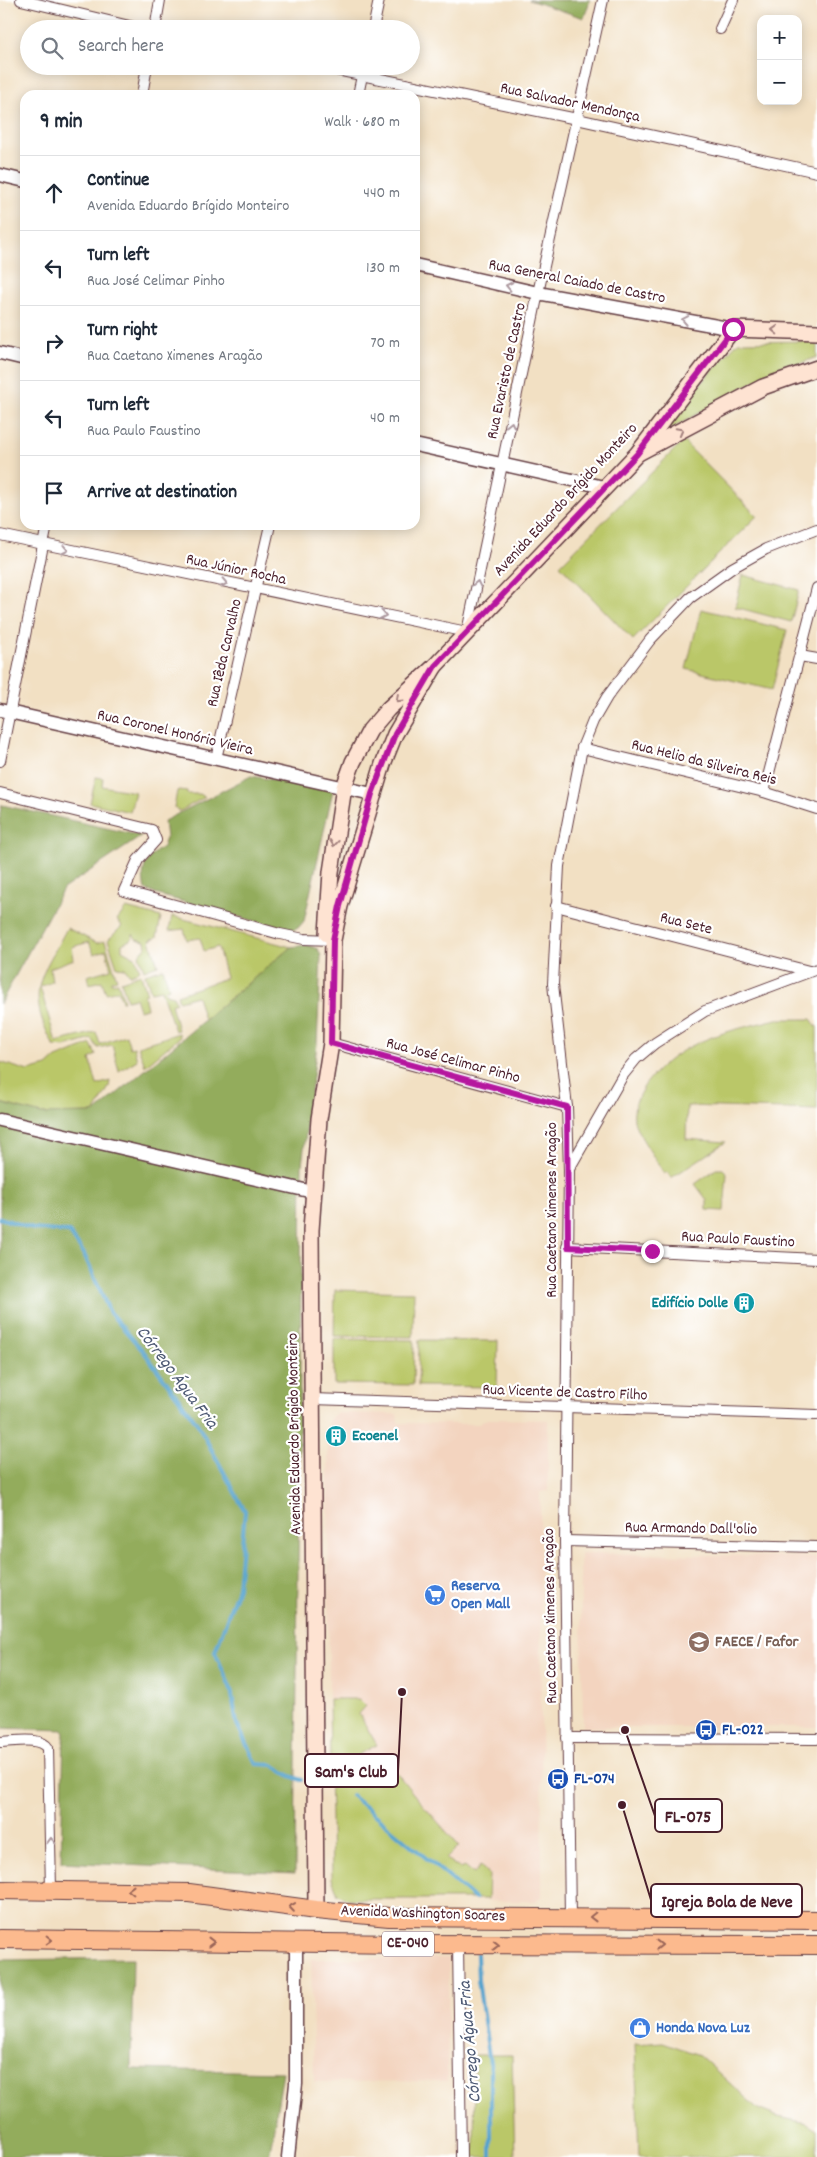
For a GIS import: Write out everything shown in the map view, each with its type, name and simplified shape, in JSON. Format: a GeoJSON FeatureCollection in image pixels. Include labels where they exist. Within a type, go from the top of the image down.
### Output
{"type":"FeatureCollection","features":[{"type":"Feature","properties":{"kind":"highway","name":"Avenida Washington Soares"},"geometry":{"type":"LineString","coordinates":[[0,1890],[51,1889],[189,1893],[316,1910],[389,1916],[817,1920]]}},
{"type":"Feature","properties":{"kind":"highway","name":"Avenida Washington Soares"},"geometry":{"type":"LineString","coordinates":[[0,1939],[296,1943],[817,1945]]}},
{"type":"Feature","properties":{"kind":"main road"},"geometry":{"type":"LineString","coordinates":[[733,329],[817,332]]}},
{"type":"Feature","properties":{"kind":"main road","name":"Avenida Eduardo Brígido Monteiro"},"geometry":{"type":"LineString","coordinates":[[316,1910],[311,1230],[319,1119],[331,1043],[334,959],[330,940],[331,872],[344,787],[353,762],[370,730],[388,709],[435,666],[637,454],[733,329]]}},
{"type":"Feature","properties":{"kind":"main road"},"geometry":{"type":"LineString","coordinates":[[637,454],[763,387],[817,368]]}},
{"type":"Feature","properties":{"kind":"main road","name":"Avenida Eduardo Brígido Monteiro"},"geometry":{"type":"LineString","coordinates":[[330,940],[372,794],[395,734],[435,666]]}},
{"type":"Feature","properties":{"kind":"street"},"geometry":{"type":"LineString","coordinates":[[21,0],[104,20]]}},
{"type":"Feature","properties":{"kind":"street"},"geometry":{"type":"LineString","coordinates":[[157,20],[160,0]]}},
{"type":"Feature","properties":{"kind":"street"},"geometry":{"type":"LineString","coordinates":[[375,20],[379,0]]}},
{"type":"Feature","properties":{"kind":"street","name":"Rua Evaristo de Castro"},"geometry":{"type":"LineString","coordinates":[[467,632],[538,293],[603,0]]}},
{"type":"Feature","properties":{"kind":"street"},"geometry":{"type":"LineString","coordinates":[[720,30],[733,0]]}},
{"type":"Feature","properties":{"kind":"street"},"geometry":{"type":"LineString","coordinates":[[143,90],[145,75]]}},
{"type":"Feature","properties":{"kind":"street"},"geometry":{"type":"LineString","coordinates":[[359,90],[362,75]]}},
{"type":"Feature","properties":{"kind":"street","name":"Rua Salvador Mendonça"},"geometry":{"type":"LineString","coordinates":[[381,75],[817,172]]}},
{"type":"Feature","properties":{"kind":"street"},"geometry":{"type":"LineString","coordinates":[[0,176],[20,180]]}},
{"type":"Feature","properties":{"kind":"street","name":"Rua General Caiado de Castro"},"geometry":{"type":"LineString","coordinates":[[420,266],[538,293],[733,329]]}},
{"type":"Feature","properties":{"kind":"street"},"geometry":{"type":"LineString","coordinates":[[0,353],[20,358]]}},
{"type":"Feature","properties":{"kind":"street"},"geometry":{"type":"LineString","coordinates":[[420,446],[604,487]]}},
{"type":"Feature","properties":{"kind":"street","name":"Rua Caetano Ximenes Aragão"},"geometry":{"type":"LineString","coordinates":[[570,1918],[565,1540],[569,1170],[567,1107],[553,984],[559,866],[582,748],[593,721],[606,697],[650,640],[690,598],[732,568],[766,549],[817,529]]}},
{"type":"Feature","properties":{"kind":"street"},"geometry":{"type":"LineString","coordinates":[[0,761],[5,711],[46,530]]}},
{"type":"Feature","properties":{"kind":"street","name":"Rua Iêda Carvalho"},"geometry":{"type":"LineString","coordinates":[[216,759],[269,530]]}},
{"type":"Feature","properties":{"kind":"street","name":"Rua Júnior Rocha"},"geometry":{"type":"LineString","coordinates":[[0,535],[467,632]]}},
{"type":"Feature","properties":{"kind":"street"},"geometry":{"type":"LineString","coordinates":[[764,792],[817,588]]}},
{"type":"Feature","properties":{"kind":"street"},"geometry":{"type":"LineString","coordinates":[[800,656],[817,659]]}},
{"type":"Feature","properties":{"kind":"street","name":"Rua Coronel Honório Vieira"},"geometry":{"type":"LineString","coordinates":[[5,711],[372,794]]}},
{"type":"Feature","properties":{"kind":"street","name":"Rua Helio da Silveira Reis"},"geometry":{"type":"LineString","coordinates":[[582,748],[764,792],[817,809]]}},
{"type":"Feature","properties":{"kind":"street"},"geometry":{"type":"LineString","coordinates":[[0,793],[149,828],[155,832],[156,840],[138,860],[124,891],[280,934],[304,939],[330,940]]}},
{"type":"Feature","properties":{"kind":"street","name":"Rua Sete"},"geometry":{"type":"LineString","coordinates":[[556,906],[813,970]]}},
{"type":"Feature","properties":{"kind":"street"},"geometry":{"type":"LineString","coordinates":[[569,1170],[623,1075],[636,1059],[655,1043],[706,1011],[813,970]]}},
{"type":"Feature","properties":{"kind":"street","name":"Rua José Celimar Pinho"},"geometry":{"type":"LineString","coordinates":[[331,1043],[567,1107]]}},
{"type":"Feature","properties":{"kind":"street"},"geometry":{"type":"LineString","coordinates":[[0,1120],[313,1192]]}},
{"type":"Feature","properties":{"kind":"street","name":"Rua Paulo Faustino"},"geometry":{"type":"LineString","coordinates":[[568,1247],[817,1259]]}},
{"type":"Feature","properties":{"kind":"street","name":"Rua Vicente de Castro Filho"},"geometry":{"type":"LineString","coordinates":[[312,1399],[817,1415]]}},
{"type":"Feature","properties":{"kind":"street","name":"Rua Armando Dall'olio"},"geometry":{"type":"LineString","coordinates":[[565,1540],[817,1547]]}},
{"type":"Feature","properties":{"kind":"street"},"geometry":{"type":"LineString","coordinates":[[567,1738],[817,1739]]}},
{"type":"Feature","properties":{"kind":"street"},"geometry":{"type":"LineString","coordinates":[[0,1742],[36,1742],[43,1743],[48,1748],[51,1889]]}},
{"type":"Feature","properties":{"kind":"street"},"geometry":{"type":"LineString","coordinates":[[288,2157],[296,2084],[296,1943]]}},
{"type":"Feature","properties":{"kind":"street"},"geometry":{"type":"LineString","coordinates":[[458,1944],[461,2157]]}},
{"type":"Feature","properties":{"kind":"shaded area","name":"Reserva Open Mall"},"geometry":{"type":"Polygon","coordinates":[[[336,1413],[397,1414],[398,1423],[479,1424],[487,1419],[548,1420],[548,1491],[540,1492],[542,1896],[536,1901],[489,1901],[489,1874],[474,1874],[461,1870],[455,1863],[452,1865],[446,1859],[458,1846],[384,1757],[382,1759],[386,1766],[378,1771],[367,1767],[359,1754],[359,1713],[366,1707],[359,1699],[329,1699],[328,1427],[329,1420],[336,1413]]]}},
{"type":"Feature","properties":{"kind":"shaded area","name":"FAECE / Fafor"},"geometry":{"type":"Polygon","coordinates":[[[580,1553],[817,1557],[817,1727],[583,1727],[580,1553]]]}},
{"type":"Feature","properties":{"kind":"shaded area"},"geometry":{"type":"Polygon","coordinates":[[[449,1958],[447,2081],[314,2082],[311,1959],[449,1958]]]}},
{"type":"Feature","properties":{"kind":"green space"},"geometry":{"type":"Polygon","coordinates":[[[529,0],[590,0],[584,18],[529,0]]]}},
{"type":"Feature","properties":{"kind":"green space"},"geometry":{"type":"Polygon","coordinates":[[[817,341],[817,357],[753,382],[671,429],[667,427],[668,420],[738,342],[817,341]]]}},
{"type":"Feature","properties":{"kind":"green space"},"geometry":{"type":"Polygon","coordinates":[[[683,441],[757,516],[633,640],[560,565],[683,441]]]}},
{"type":"Feature","properties":{"kind":"green space"},"geometry":{"type":"Polygon","coordinates":[[[743,575],[799,590],[791,622],[735,607],[743,575]]]}},
{"type":"Feature","properties":{"kind":"green space"},"geometry":{"type":"Polygon","coordinates":[[[701,609],[787,630],[772,690],[686,669],[701,609]]]}},
{"type":"Feature","properties":{"kind":"green space"},"geometry":{"type":"Polygon","coordinates":[[[251,776],[333,790],[304,921],[298,928],[291,931],[155,894],[145,889],[143,875],[146,864],[152,855],[163,847],[166,838],[164,821],[251,776]]]}},
{"type":"Feature","properties":{"kind":"green space"},"geometry":{"type":"Polygon","coordinates":[[[96,777],[103,778],[102,786],[135,792],[130,812],[90,803],[96,777]]]}},
{"type":"Feature","properties":{"kind":"green space"},"geometry":{"type":"Polygon","coordinates":[[[177,791],[187,791],[187,794],[200,794],[205,797],[180,811],[174,808],[177,791]]]}},
{"type":"Feature","properties":{"kind":"green space"},"geometry":{"type":"Polygon","coordinates":[[[2,805],[142,836],[63,889],[0,1004],[0,813],[2,805]]]}},
{"type":"Feature","properties":{"kind":"green space"},"geometry":{"type":"Polygon","coordinates":[[[126,908],[161,917],[157,937],[150,940],[158,965],[144,970],[139,955],[146,947],[145,941],[136,939],[133,934],[132,939],[122,944],[122,950],[135,957],[140,970],[130,975],[125,968],[117,967],[108,940],[122,926],[117,920],[126,908]]]}},
{"type":"Feature","properties":{"kind":"green space"},"geometry":{"type":"Polygon","coordinates":[[[172,916],[291,947],[204,1020],[197,996],[179,1001],[177,995],[226,978],[218,947],[204,951],[200,938],[187,940],[184,929],[169,931],[172,916]]]}},
{"type":"Feature","properties":{"kind":"green space"},"geometry":{"type":"Polygon","coordinates":[[[67,928],[97,943],[105,941],[117,979],[111,981],[111,983],[118,982],[124,1001],[122,1001],[118,990],[106,993],[102,981],[89,984],[87,976],[111,969],[106,950],[94,954],[89,942],[72,947],[74,959],[50,968],[52,982],[40,987],[56,1042],[96,1032],[100,1044],[126,1035],[130,1048],[134,1047],[137,1060],[119,1071],[112,1045],[98,1048],[92,1039],[65,1047],[54,1046],[45,1027],[38,998],[40,985],[50,960],[67,928]]]}},
{"type":"Feature","properties":{"kind":"green space"},"geometry":{"type":"Polygon","coordinates":[[[307,945],[318,949],[321,956],[317,1044],[302,1165],[295,1873],[61,1862],[64,1730],[0,1728],[0,1103],[41,1114],[94,1113],[291,947],[307,945]]]}},
{"type":"Feature","properties":{"kind":"green space"},"geometry":{"type":"Polygon","coordinates":[[[163,968],[169,988],[164,990],[166,994],[173,996],[176,1002],[171,1004],[178,1030],[175,1031],[161,990],[151,992],[145,974],[163,968]]]}},
{"type":"Feature","properties":{"kind":"green space"},"geometry":{"type":"Polygon","coordinates":[[[141,974],[147,994],[144,995],[147,1008],[139,1010],[135,998],[127,1000],[121,981],[141,974]]]}},
{"type":"Feature","properties":{"kind":"green space"},"geometry":{"type":"Polygon","coordinates":[[[777,1019],[811,1019],[817,1027],[817,1110],[687,1106],[686,1139],[726,1142],[671,1178],[667,1172],[664,1174],[635,1125],[635,1105],[645,1085],[661,1067],[675,1056],[706,1039],[777,1019]]]}},
{"type":"Feature","properties":{"kind":"green space"},"geometry":{"type":"Polygon","coordinates":[[[179,1033],[180,1037],[145,1066],[138,1046],[179,1033]]]}},
{"type":"Feature","properties":{"kind":"green space"},"geometry":{"type":"Polygon","coordinates":[[[91,1044],[96,1055],[90,1059],[97,1085],[110,1081],[109,1087],[94,1113],[41,1114],[0,1103],[0,1062],[28,1071],[47,1066],[56,1058],[91,1044]]]}},
{"type":"Feature","properties":{"kind":"green space"},"geometry":{"type":"Polygon","coordinates":[[[716,1169],[723,1169],[727,1173],[724,1211],[707,1210],[707,1200],[695,1184],[716,1169]]]}},
{"type":"Feature","properties":{"kind":"green space"},"geometry":{"type":"Polygon","coordinates":[[[335,1290],[414,1292],[413,1337],[334,1336],[335,1290]]]}},
{"type":"Feature","properties":{"kind":"green space"},"geometry":{"type":"Polygon","coordinates":[[[334,1339],[414,1340],[413,1385],[334,1384],[334,1339]]]}},
{"type":"Feature","properties":{"kind":"green space"},"geometry":{"type":"Polygon","coordinates":[[[419,1340],[498,1341],[497,1387],[418,1386],[419,1340]]]}},
{"type":"Feature","properties":{"kind":"green space"},"geometry":{"type":"Polygon","coordinates":[[[329,1699],[359,1699],[366,1706],[359,1714],[377,1745],[359,1754],[366,1767],[373,1763],[378,1771],[386,1766],[381,1759],[384,1757],[459,1846],[446,1859],[461,1869],[465,1866],[474,1874],[480,1866],[489,1874],[488,1899],[349,1899],[338,1894],[332,1879],[329,1699]]]}},
{"type":"Feature","properties":{"kind":"green space"},"geometry":{"type":"Polygon","coordinates":[[[133,1958],[131,2069],[283,2072],[269,2157],[0,2157],[0,1960],[133,1958]]]}},
{"type":"Feature","properties":{"kind":"green space"},"geometry":{"type":"Polygon","coordinates":[[[663,2042],[699,2055],[758,2109],[778,2117],[807,2123],[817,2129],[817,2157],[639,2157],[635,2044],[663,2042]]]}},
{"type":"Feature","properties":{"kind":"green space"},"geometry":{"type":"Polygon","coordinates":[[[475,2055],[512,2055],[515,2157],[474,2157],[475,2055]]]}},
{"type":"Feature","properties":{"kind":"waterway","name":"Córrego Água Fria"},"geometry":{"type":"LineString","coordinates":[[0,1218],[33,1229],[69,1232],[84,1254],[110,1313],[144,1352],[197,1423],[245,1511],[238,1588],[215,1652],[231,1689],[237,1724],[256,1764],[273,1765],[290,1776],[302,1780]]}},
{"type":"Feature","properties":{"kind":"waterway","name":"Córrego Água Fria"},"geometry":{"type":"LineString","coordinates":[[352,1796],[475,1899]]}},
{"type":"Feature","properties":{"kind":"waterway","name":"Córrego Água Fria"},"geometry":{"type":"LineString","coordinates":[[477,1954],[478,1980],[491,2070],[491,2157]]}},
{"type":"Feature","properties":{"kind":"place","name":"Edifício Dolle"},"geometry":{"type":"Point","coordinates":[744,1303]}},
{"type":"Feature","properties":{"kind":"place","name":"Ecoenel"},"geometry":{"type":"Point","coordinates":[336,1436]}},
{"type":"Feature","properties":{"kind":"place","name":"Reserva Open Mall"},"geometry":{"type":"Point","coordinates":[435,1595]}},
{"type":"Feature","properties":{"kind":"place","name":"FAECE / Fafor"},"geometry":{"type":"Point","coordinates":[699,1642]}},
{"type":"Feature","properties":{"kind":"place","name":"Sam's Club"},"geometry":{"type":"Point","coordinates":[402,1692]}},
{"type":"Feature","properties":{"kind":"place","name":"FL-075"},"geometry":{"type":"Point","coordinates":[625,1730]}},
{"type":"Feature","properties":{"kind":"place","name":"FL-022"},"geometry":{"type":"Point","coordinates":[706,1730]}},
{"type":"Feature","properties":{"kind":"place","name":"FL-074"},"geometry":{"type":"Point","coordinates":[558,1779]}},
{"type":"Feature","properties":{"kind":"place","name":"Igreja Bola de Neve"},"geometry":{"type":"Point","coordinates":[622,1805]}},
{"type":"Feature","properties":{"kind":"place","name":"Honda Nova Luz"},"geometry":{"type":"Point","coordinates":[640,2028]}},
{"type":"Feature","properties":{"kind":"route"},"geometry":{"type":"LineString","coordinates":[[652,1251],[568,1247],[569,1170],[567,1107],[331,1043],[333,940],[340,906],[372,794],[383,764],[395,734],[435,666],[637,454],[733,329]]}}]}
